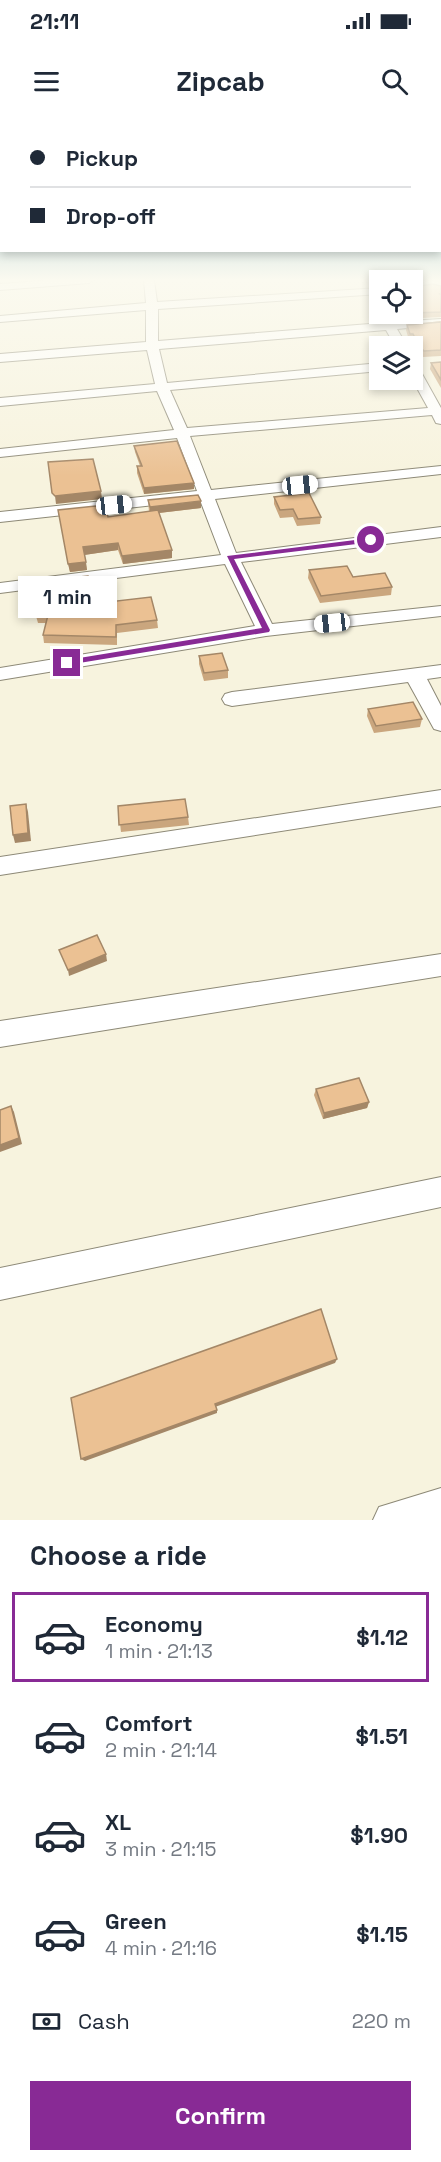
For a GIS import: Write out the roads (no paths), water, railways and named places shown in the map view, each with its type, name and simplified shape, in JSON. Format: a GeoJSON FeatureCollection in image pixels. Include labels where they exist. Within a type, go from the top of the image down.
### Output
{"type":"FeatureCollection","features":[{"type":"Feature","properties":{"kind":"street"},"geometry":{"type":"LineString","coordinates":[[0,358],[148,345]]}},
{"type":"Feature","properties":{"kind":"street"},"geometry":{"type":"LineString","coordinates":[[152,345],[162,387],[230,558],[266,630]]}},
{"type":"Feature","properties":{"kind":"street"},"geometry":{"type":"LineString","coordinates":[[0,402],[369,368]]}},
{"type":"Feature","properties":{"kind":"street"},"geometry":{"type":"LineString","coordinates":[[0,453],[182,433],[438,415],[423,380]]}},
{"type":"Feature","properties":{"kind":"street"},"geometry":{"type":"LineString","coordinates":[[0,517],[441,470]]}},
{"type":"Feature","properties":{"kind":"street"},"geometry":{"type":"LineString","coordinates":[[0,588],[441,532]]}},
{"type":"Feature","properties":{"kind":"street"},"geometry":{"type":"LineString","coordinates":[[0,674],[266,630],[441,611]]}},
{"type":"Feature","properties":{"kind":"street"},"geometry":{"type":"LineString","coordinates":[[232,699],[441,671]]}},
{"type":"Feature","properties":{"kind":"street"},"geometry":{"type":"LineString","coordinates":[[414,674],[441,724]]}},
{"type":"Feature","properties":{"kind":"street"},"geometry":{"type":"LineString","coordinates":[[0,866],[441,798]]}},
{"type":"Feature","properties":{"kind":"street"},"geometry":{"type":"LineString","coordinates":[[0,1034],[441,965]]}},
{"type":"Feature","properties":{"kind":"street"},"geometry":{"type":"LineString","coordinates":[[0,1284],[441,1192]]}},
{"type":"Feature","properties":{"kind":"street"},"geometry":{"type":"LineString","coordinates":[[392,1520],[441,1507]]}}]}
